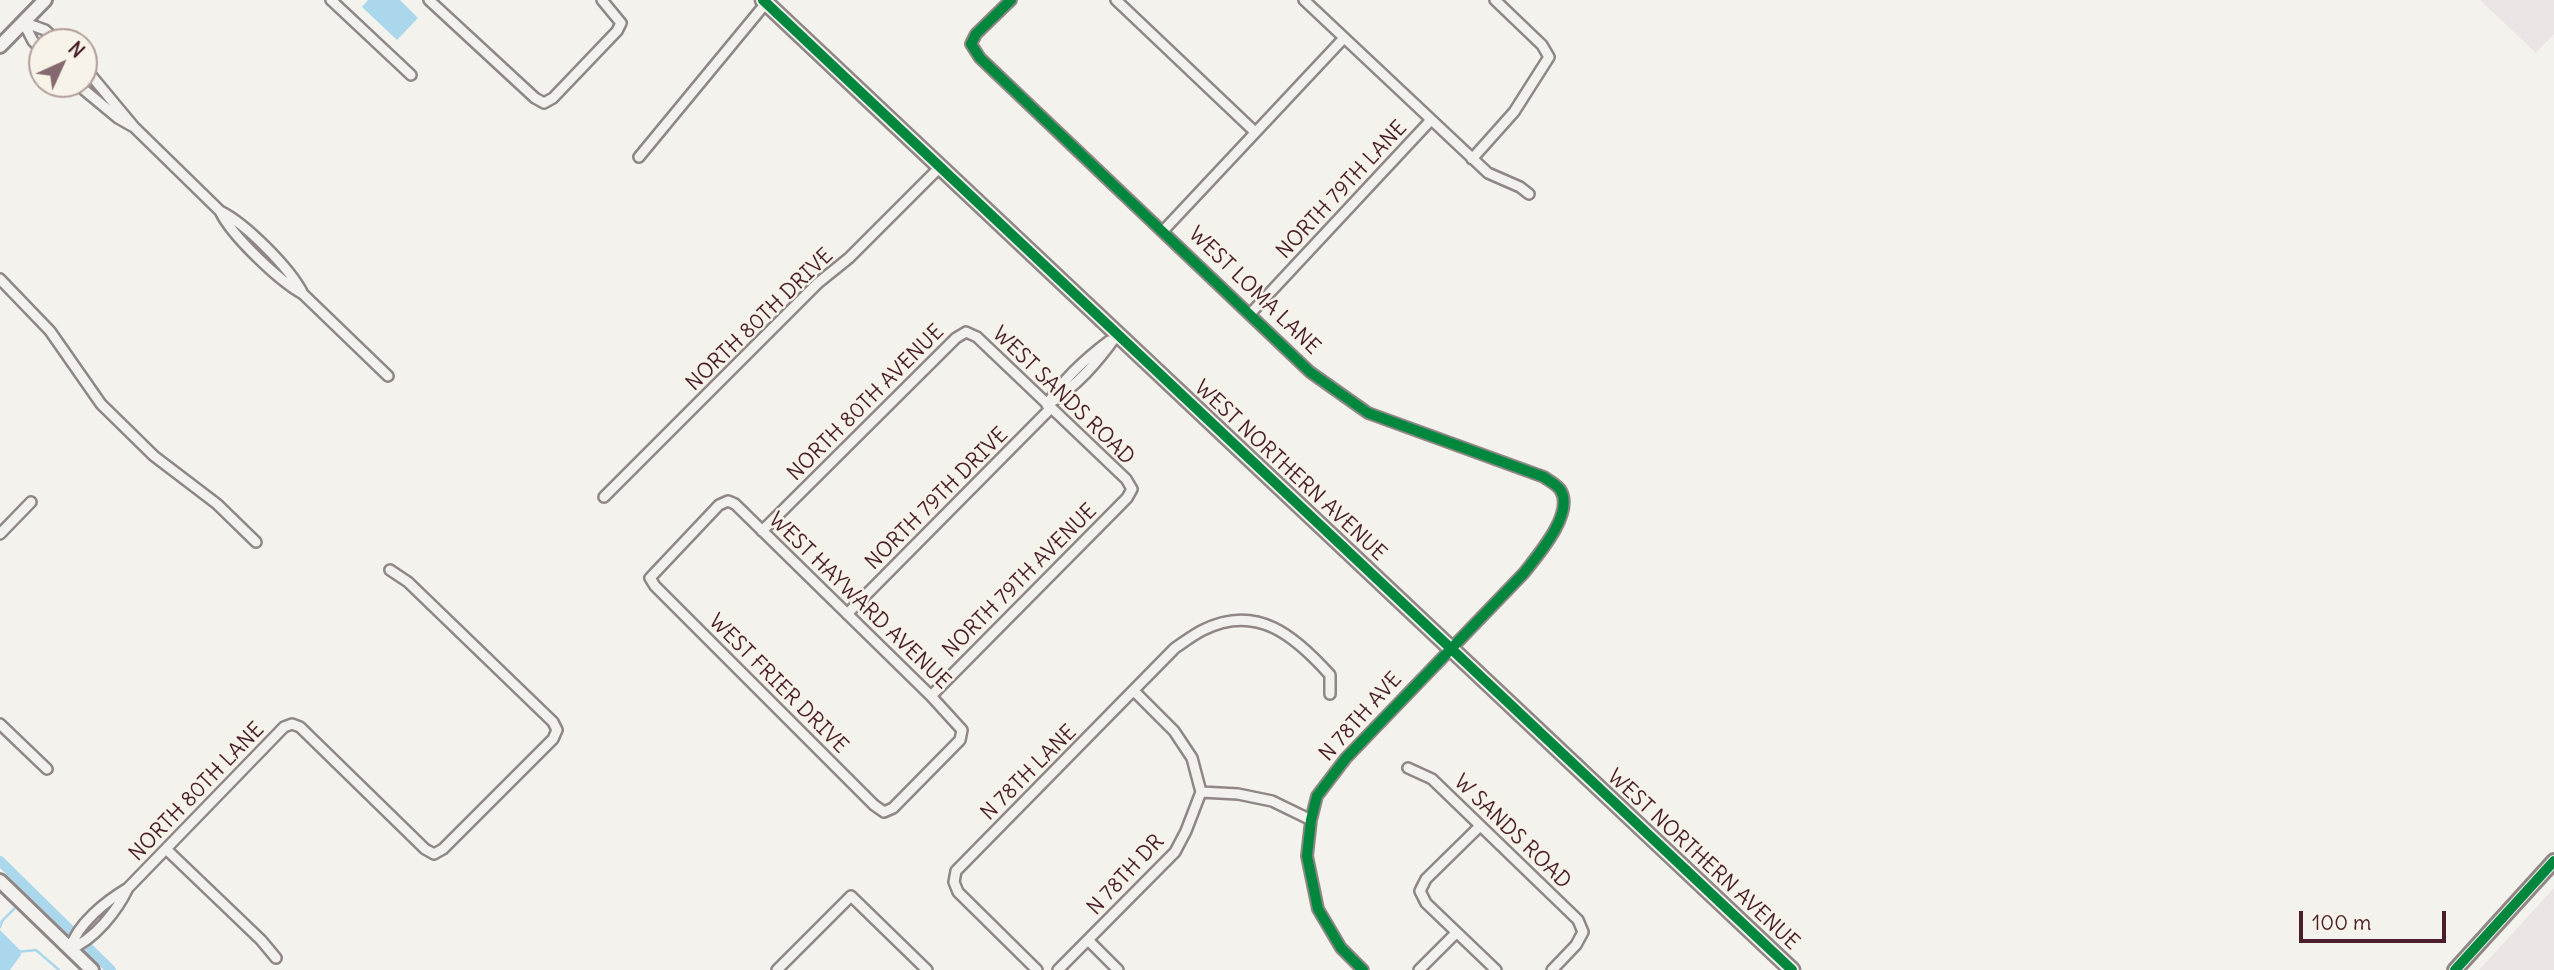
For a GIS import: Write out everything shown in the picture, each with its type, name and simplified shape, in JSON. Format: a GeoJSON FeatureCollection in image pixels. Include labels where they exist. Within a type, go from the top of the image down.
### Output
{"type":"FeatureCollection","features":[{"type":"Feature","properties":{"kind":"main road"},"geometry":{"type":"LineString","coordinates":[[0,46],[45,0]]}},
{"type":"Feature","properties":{"kind":"main road","name":"WEST NORTHERN AVENUE"},"geometry":{"type":"LineString","coordinates":[[764,1],[1791,970]]}},
{"type":"Feature","properties":{"kind":"main road"},"geometry":{"type":"LineString","coordinates":[[2455,970],[2554,861]]}},
{"type":"Feature","properties":{"kind":"main road"},"geometry":{"type":"LineString","coordinates":[[0,881],[77,941],[92,970]]}},
{"type":"Feature","properties":{"kind":"street"},"geometry":{"type":"LineString","coordinates":[[331,0],[411,75]]}},
{"type":"Feature","properties":{"kind":"street"},"geometry":{"type":"LineString","coordinates":[[431,0],[535,98],[544,103],[617,31],[621,23],[602,0]]}},
{"type":"Feature","properties":{"kind":"street","name":"WEST LOMA LANE"},"geometry":{"type":"LineString","coordinates":[[1011,0],[976,34],[971,44],[980,58],[1310,372],[1368,413],[1544,477],[1560,490],[1565,506],[1544,547],[1524,573],[1451,648]]}},
{"type":"Feature","properties":{"kind":"street"},"geometry":{"type":"LineString","coordinates":[[1116,0],[1255,132]]}},
{"type":"Feature","properties":{"kind":"street"},"geometry":{"type":"LineString","coordinates":[[1304,0],[1488,173],[1520,187],[1529,194]]}},
{"type":"Feature","properties":{"kind":"street"},"geometry":{"type":"LineString","coordinates":[[1472,159],[1514,112],[1549,57],[1542,45],[1495,0]]}},
{"type":"Feature","properties":{"kind":"street"},"geometry":{"type":"LineString","coordinates":[[639,157],[764,1]]}},
{"type":"Feature","properties":{"kind":"street"},"geometry":{"type":"LineString","coordinates":[[23,22],[40,28]]}},
{"type":"Feature","properties":{"kind":"street"},"geometry":{"type":"LineString","coordinates":[[23,22],[28,32]]}},
{"type":"Feature","properties":{"kind":"street"},"geometry":{"type":"LineString","coordinates":[[1163,231],[1344,38]]}},
{"type":"Feature","properties":{"kind":"street"},"geometry":{"type":"LineString","coordinates":[[98,84],[134,127],[220,211],[234,218],[296,278],[303,294],[388,376]]}},
{"type":"Feature","properties":{"kind":"street"},"geometry":{"type":"LineString","coordinates":[[94,98],[134,127]]}},
{"type":"Feature","properties":{"kind":"street","name":"NORTH 79TH LANE"},"geometry":{"type":"LineString","coordinates":[[1250,314],[1432,120]]}},
{"type":"Feature","properties":{"kind":"street","name":"NORTH 80TH DRIVE"},"geometry":{"type":"LineString","coordinates":[[604,497],[818,283],[849,258],[940,167]]}},
{"type":"Feature","properties":{"kind":"street"},"geometry":{"type":"LineString","coordinates":[[0,279],[50,331],[101,404],[154,456],[217,504],[256,542]]}},
{"type":"Feature","properties":{"kind":"street","name":"WEST SANDS ROAD"},"geometry":{"type":"LineString","coordinates":[[966,332],[977,337],[1126,479],[1132,489]]}},
{"type":"Feature","properties":{"kind":"street","name":"NORTH 80TH AVENUE"},"geometry":{"type":"LineString","coordinates":[[762,531],[956,338],[966,332]]}},
{"type":"Feature","properties":{"kind":"street","name":"NORTH 79TH DRIVE"},"geometry":{"type":"LineString","coordinates":[[1049,406],[1067,378],[1088,357],[1117,335]]}},
{"type":"Feature","properties":{"kind":"street","name":"NORTH 79TH DRIVE"},"geometry":{"type":"LineString","coordinates":[[847,614],[1049,406],[1067,393],[1096,364],[1117,335]]}},
{"type":"Feature","properties":{"kind":"street"},"geometry":{"type":"LineString","coordinates":[[1067,378],[1074,385]]}},
{"type":"Feature","properties":{"kind":"street","name":"NORTH 79TH AVENUE"},"geometry":{"type":"LineString","coordinates":[[931,696],[1117,508],[1132,489]]}},
{"type":"Feature","properties":{"kind":"street","name":"WEST HAYWARD AVENUE"},"geometry":{"type":"LineString","coordinates":[[650,578],[719,505],[728,501],[735,504],[931,696],[962,730]]}},
{"type":"Feature","properties":{"kind":"street"},"geometry":{"type":"LineString","coordinates":[[0,534],[31,502]]}},
{"type":"Feature","properties":{"kind":"street","name":"NORTH 80TH LANE"},"geometry":{"type":"LineString","coordinates":[[77,941],[102,907],[128,888],[284,727],[292,724],[300,727],[425,849],[434,854],[443,849],[553,739],[557,730],[553,722],[408,582],[390,570]]}},
{"type":"Feature","properties":{"kind":"street","name":"WEST FRIER DRIVE"},"geometry":{"type":"LineString","coordinates":[[650,578],[683,615],[884,812],[893,808],[960,740],[962,730]]}},
{"type":"Feature","properties":{"kind":"street"},"geometry":{"type":"LineString","coordinates":[[1311,820],[1272,801],[1238,794],[1200,792],[1192,758],[1174,731],[1134,691],[1175,648],[1204,630],[1235,620],[1272,625],[1307,649],[1330,675],[1330,694]]}},
{"type":"Feature","properties":{"kind":"street","name":"N 78TH AVE"},"geometry":{"type":"LineString","coordinates":[[1363,970],[1341,948],[1318,909],[1307,856],[1317,796],[1346,758],[1451,648]]}},
{"type":"Feature","properties":{"kind":"street","name":"N 78TH LANE"},"geometry":{"type":"LineString","coordinates":[[1037,970],[958,892],[954,882],[956,871],[1134,691]]}},
{"type":"Feature","properties":{"kind":"street"},"geometry":{"type":"LineString","coordinates":[[0,724],[47,769]]}},
{"type":"Feature","properties":{"kind":"street","name":"W SANDS ROAD"},"geometry":{"type":"LineString","coordinates":[[1408,768],[1432,779],[1578,920],[1583,932],[1577,945],[1552,970]]}},
{"type":"Feature","properties":{"kind":"street","name":"N 78TH DR"},"geometry":{"type":"LineString","coordinates":[[1058,970],[1175,852],[1200,792]]}},
{"type":"Feature","properties":{"kind":"street"},"geometry":{"type":"LineString","coordinates":[[1480,826],[1426,879],[1420,891],[1426,904],[1496,970]]}},
{"type":"Feature","properties":{"kind":"street"},"geometry":{"type":"LineString","coordinates":[[166,849],[261,940],[276,958]]}},
{"type":"Feature","properties":{"kind":"street","name":"NORTH 80TH LANE"},"geometry":{"type":"LineString","coordinates":[[77,941],[119,906],[128,888]]}},
{"type":"Feature","properties":{"kind":"street"},"geometry":{"type":"LineString","coordinates":[[777,970],[851,896],[927,970]]}},
{"type":"Feature","properties":{"kind":"street"},"geometry":{"type":"LineString","coordinates":[[102,907],[110,915]]}},
{"type":"Feature","properties":{"kind":"street"},"geometry":{"type":"LineString","coordinates":[[1419,970],[1456,933]]}},
{"type":"Feature","properties":{"kind":"street"},"geometry":{"type":"LineString","coordinates":[[1088,940],[1118,970]]}},
{"type":"Feature","properties":{"kind":"shaded area"},"geometry":{"type":"Polygon","coordinates":[[[2480,0],[2554,0],[2554,34],[2536,53],[2480,0]]]}},
{"type":"Feature","properties":{"kind":"shaded area"},"geometry":{"type":"Polygon","coordinates":[[[2554,888],[2554,970],[2479,970],[2554,888]]]}},
{"type":"Feature","properties":{"kind":"water"},"geometry":{"type":"Polygon","coordinates":[[[368,0],[400,0],[418,18],[397,40],[362,7],[368,0]]]}},
{"type":"Feature","properties":{"kind":"water"},"geometry":{"type":"Polygon","coordinates":[[[0,930],[20,950],[21,955],[10,970],[0,970],[0,930]]]}},
{"type":"Feature","properties":{"kind":"waterway"},"geometry":{"type":"LineString","coordinates":[[0,861],[111,970]]}},
{"type":"Feature","properties":{"kind":"waterway"},"geometry":{"type":"LineString","coordinates":[[0,927],[2,921],[14,909]]}},
{"type":"Feature","properties":{"kind":"waterway"},"geometry":{"type":"LineString","coordinates":[[17,952],[36,950],[59,970]]}},
{"type":"Feature","properties":{"kind":"cycle path"},"geometry":{"type":"LineString","coordinates":[[763,0],[1792,970]]}},
{"type":"Feature","properties":{"kind":"cycle path"},"geometry":{"type":"LineString","coordinates":[[1011,0],[976,34],[971,44],[980,58],[1310,372],[1368,413],[1544,477],[1561,491],[1564,500],[1559,522],[1524,573],[1346,758],[1317,796],[1307,856],[1318,909],[1341,948],[1363,970]]}},
{"type":"Feature","properties":{"kind":"cycle path"},"geometry":{"type":"LineString","coordinates":[[2455,970],[2554,861]]}}]}
